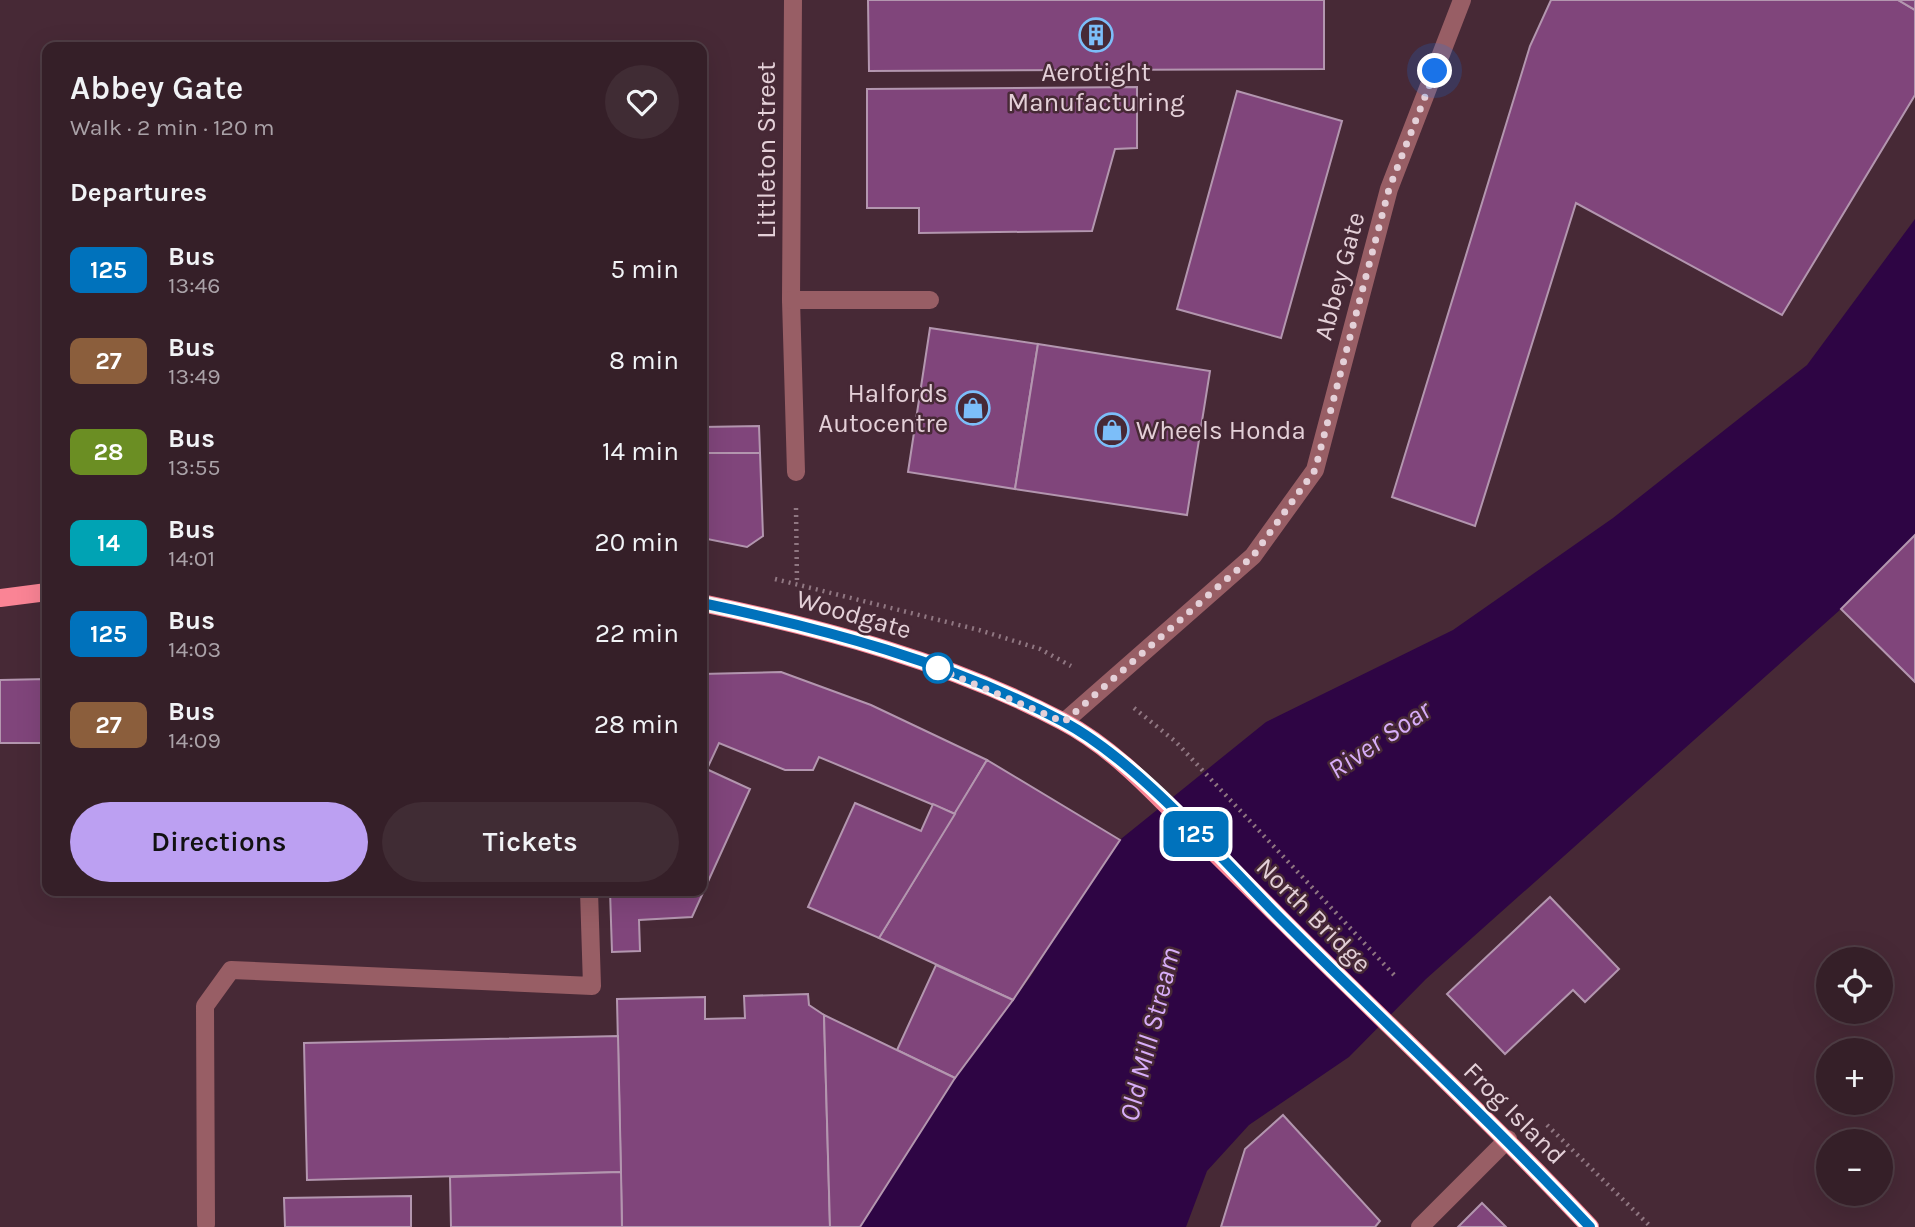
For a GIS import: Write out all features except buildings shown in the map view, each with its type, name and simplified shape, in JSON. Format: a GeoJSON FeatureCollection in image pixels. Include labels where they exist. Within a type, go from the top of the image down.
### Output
{"type":"FeatureCollection","features":[{"type":"Feature","properties":{"kind":"main road"},"geometry":{"type":"LineString","coordinates":[[0,598],[42,594]]}},
{"type":"Feature","properties":{"kind":"main road","name":"Woodgate"},"geometry":{"type":"LineString","coordinates":[[707,604],[795,623],[878,646],[975,682],[1064,722]]}},
{"type":"Feature","properties":{"kind":"main road","name":"North Bridge"},"geometry":{"type":"LineString","coordinates":[[1064,722],[1130,768],[1401,1039]]}},
{"type":"Feature","properties":{"kind":"main road","name":"Frog Island"},"geometry":{"type":"LineString","coordinates":[[1401,1039],[1508,1139],[1590,1227]]}},
{"type":"Feature","properties":{"kind":"street","name":"Littleton Street"},"geometry":{"type":"LineString","coordinates":[[793,0],[791,300],[796,472]]}},
{"type":"Feature","properties":{"kind":"street","name":"Abbey Gate"},"geometry":{"type":"LineString","coordinates":[[1064,722],[1253,556],[1315,470],[1389,189],[1462,0]]}},
{"type":"Feature","properties":{"kind":"street"},"geometry":{"type":"LineString","coordinates":[[791,300],[930,300]]}},
{"type":"Feature","properties":{"kind":"street"},"geometry":{"type":"LineString","coordinates":[[206,1224],[205,1006],[231,970],[592,986],[589,896]]}},
{"type":"Feature","properties":{"kind":"street"},"geometry":{"type":"LineString","coordinates":[[1420,1227],[1508,1139]]}},
{"type":"Feature","properties":{"kind":"path"},"geometry":{"type":"LineString","coordinates":[[795,623],[796,472]]}},
{"type":"Feature","properties":{"kind":"path"},"geometry":{"type":"LineString","coordinates":[[1176,742],[1400,981]]}},
{"type":"Feature","properties":{"kind":"water"},"geometry":{"type":"Polygon","coordinates":[[[1915,219],[1915,535],[1841,609],[1426,979],[1349,1057],[1249,1125],[1207,1171],[1186,1227],[860,1227],[955,1078],[1031,976],[1111,847],[1266,722],[1453,630],[1613,518],[1807,365],[1915,219]]]}},
{"type":"Feature","properties":{"kind":"bus line","name":"125"},"geometry":{"type":"LineString","coordinates":[[707,604],[795,623],[878,646],[975,682],[1064,722],[1130,768],[1401,1039],[1508,1139],[1590,1227]]}},
{"type":"Feature","properties":{"kind":"place","name":"Aerotight Manufacturing"},"geometry":{"type":"Point","coordinates":[1096,35]}},
{"type":"Feature","properties":{"kind":"place","name":"Halfords Autocentre"},"geometry":{"type":"Point","coordinates":[973,408]}},
{"type":"Feature","properties":{"kind":"place","name":"Wheels Honda"},"geometry":{"type":"Point","coordinates":[1112,430]}},
{"type":"Feature","properties":{"kind":"route"},"geometry":{"type":"LineString","coordinates":[[938,668],[927,664],[975,682],[1064,722],[1253,556],[1315,470],[1389,189],[1435,71]]}},
{"type":"Feature","properties":{"kind":"water label","name":"River Soar"},"geometry":{"type":"Point","coordinates":[1379,739]}},
{"type":"Feature","properties":{"kind":"water label","name":"Old Mill Stream"},"geometry":{"type":"Point","coordinates":[1149,1034]}}]}
